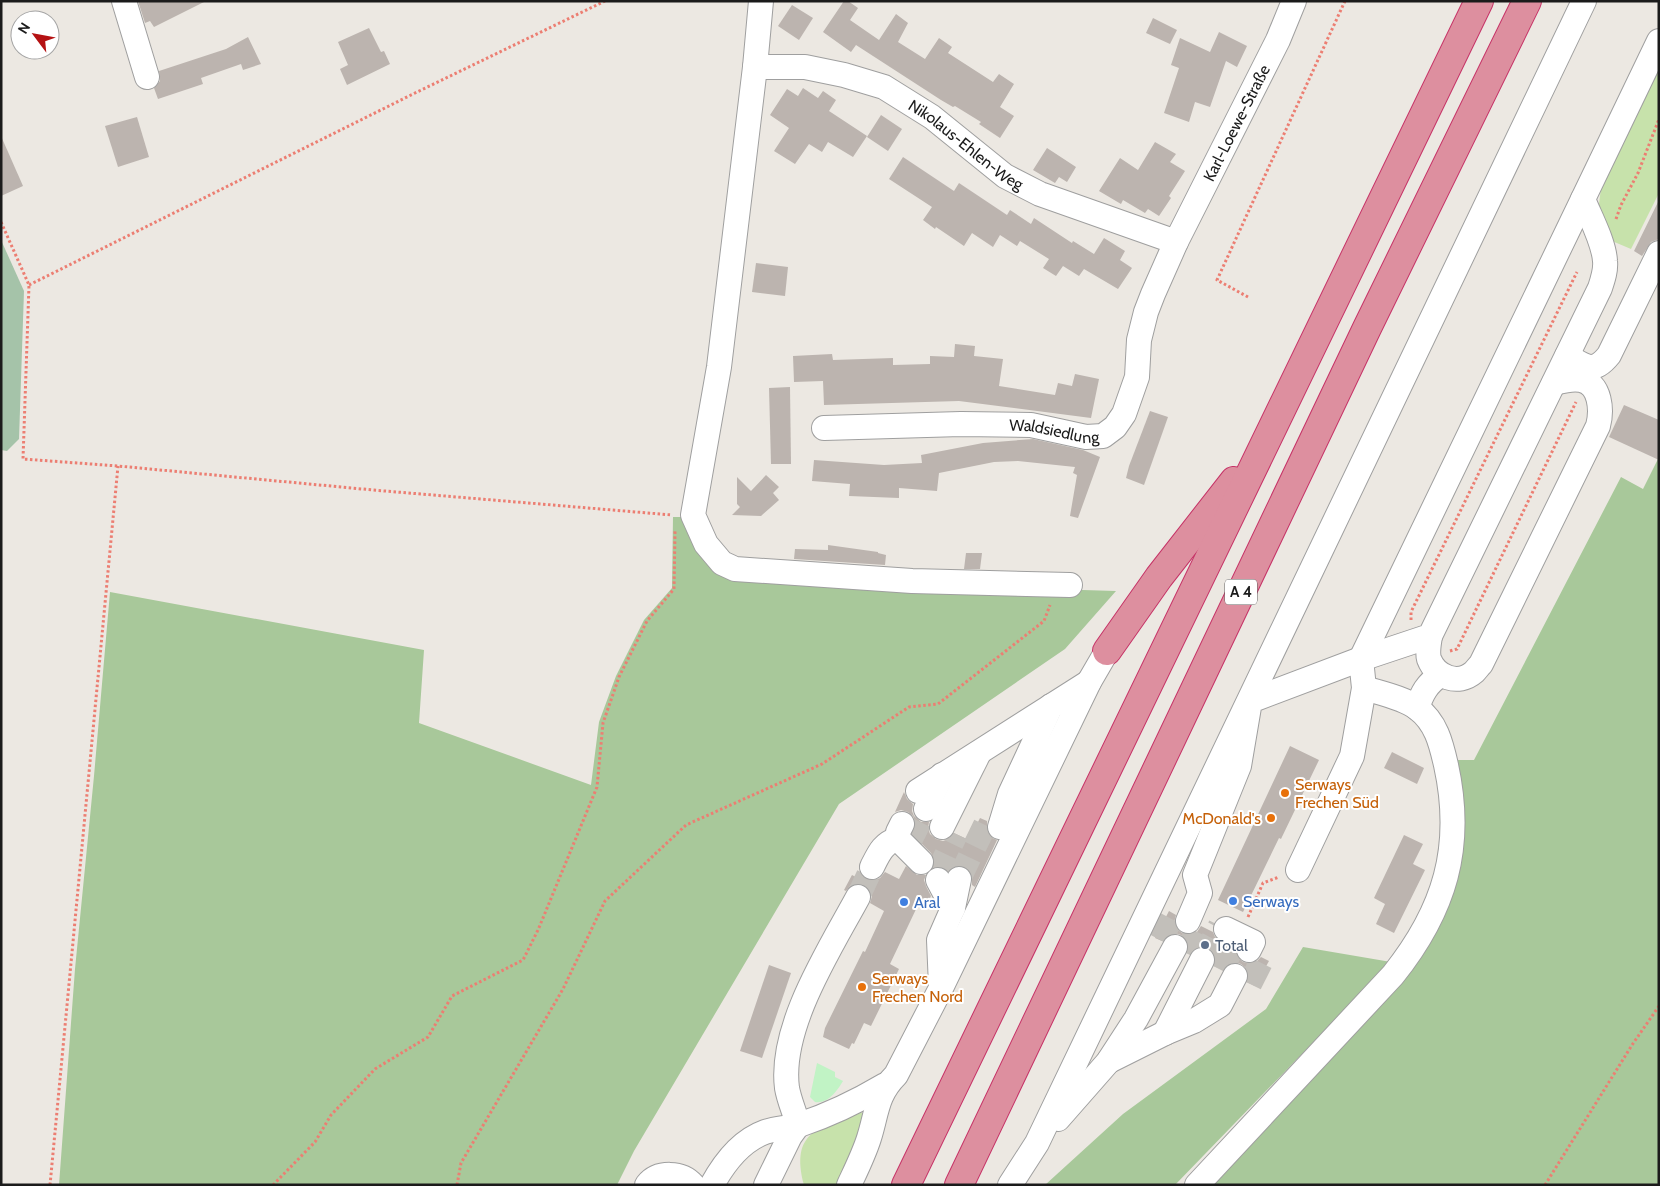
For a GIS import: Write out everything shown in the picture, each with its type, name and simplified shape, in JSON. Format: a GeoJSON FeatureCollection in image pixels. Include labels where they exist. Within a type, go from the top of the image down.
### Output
{"type":"FeatureCollection","features":[{"type":"Feature","properties":{"kind":"highway","name":"A 4"},"geometry":{"type":"LineString","coordinates":[[906,1185],[1479,1]]}},
{"type":"Feature","properties":{"kind":"highway","name":"A 4"},"geometry":{"type":"LineString","coordinates":[[959,1185],[1366,328],[1527,1]]}},
{"type":"Feature","properties":{"kind":"highway"},"geometry":{"type":"LineString","coordinates":[[1107,651],[1159,577],[1266,441]]}},
{"type":"Feature","properties":{"kind":"street"},"geometry":{"type":"LineString","coordinates":[[124,1],[146,77]]}},
{"type":"Feature","properties":{"kind":"street"},"geometry":{"type":"LineString","coordinates":[[761,1],[719,367],[684,515],[722,563],[735,569],[912,581],[1061,585]]}},
{"type":"Feature","properties":{"kind":"street","name":"Karl-Loewe-Straße"},"geometry":{"type":"LineString","coordinates":[[1176,242],[1278,40],[1294,1]]}},
{"type":"Feature","properties":{"kind":"street"},"geometry":{"type":"LineString","coordinates":[[1010,1185],[1037,1143],[1584,1]]}},
{"type":"Feature","properties":{"kind":"street"},"geometry":{"type":"LineString","coordinates":[[1298,870],[1352,756],[1364,688],[1361,659],[1659,41]]}},
{"type":"Feature","properties":{"kind":"street","name":"Nikolaus-Ehlen-Weg"},"geometry":{"type":"LineString","coordinates":[[754,67],[805,68],[844,75],[884,87],[932,117],[1005,176],[1040,194],[1176,242]]}},
{"type":"Feature","properties":{"kind":"street"},"geometry":{"type":"LineString","coordinates":[[1250,701],[1361,659],[1421,639],[1554,383],[1600,288],[1604,275],[1605,261],[1603,248],[1583,199]]}},
{"type":"Feature","properties":{"kind":"street","name":"Waldsiedlung"},"geometry":{"type":"LineString","coordinates":[[824,428],[961,424],[1011,425],[1031,426],[1086,438],[1103,436],[1115,427],[1124,414],[1137,377],[1139,340],[1146,312],[1176,242]]}},
{"type":"Feature","properties":{"kind":"street"},"geometry":{"type":"LineString","coordinates":[[1554,383],[1579,379],[1590,374],[1602,364],[1659,254]]}},
{"type":"Feature","properties":{"kind":"street"},"geometry":{"type":"LineString","coordinates":[[1421,639],[1429,658],[1440,675],[1452,679],[1462,678],[1473,673],[1486,655],[1598,426],[1601,413],[1599,399],[1590,374],[1586,367],[1567,356]]}},
{"type":"Feature","properties":{"kind":"street"},"geometry":{"type":"LineString","coordinates":[[712,1185],[724,1164],[741,1146],[766,1132],[798,1125],[861,1100],[885,1085],[896,1075],[941,988],[1089,682],[1107,651]]}},
{"type":"Feature","properties":{"kind":"street"},"geometry":{"type":"LineString","coordinates":[[1417,708],[1426,688],[1440,675]]}},
{"type":"Feature","properties":{"kind":"street"},"geometry":{"type":"LineString","coordinates":[[922,800],[943,773],[978,753],[1089,682]]}},
{"type":"Feature","properties":{"kind":"street"},"geometry":{"type":"LineString","coordinates":[[1197,1185],[1393,975],[1410,953],[1427,925],[1444,887],[1453,837],[1452,791],[1441,741],[1432,723],[1417,708],[1393,697],[1364,688]]}},
{"type":"Feature","properties":{"kind":"street"},"geometry":{"type":"LineString","coordinates":[[1218,924],[1239,766],[1250,701]]}},
{"type":"Feature","properties":{"kind":"street"},"geometry":{"type":"LineString","coordinates":[[993,824],[1010,794],[1051,706]]}},
{"type":"Feature","properties":{"kind":"street"},"geometry":{"type":"LineString","coordinates":[[949,831],[960,790],[978,753]]}},
{"type":"Feature","properties":{"kind":"street"},"geometry":{"type":"LineString","coordinates":[[872,866],[881,850],[889,842],[908,844]]}},
{"type":"Feature","properties":{"kind":"street"},"geometry":{"type":"LineString","coordinates":[[941,988],[939,940],[952,908],[956,882]]}},
{"type":"Feature","properties":{"kind":"street"},"geometry":{"type":"LineString","coordinates":[[798,1125],[788,1089],[786,1066],[794,1029],[806,994],[858,897]]}},
{"type":"Feature","properties":{"kind":"street"},"geometry":{"type":"LineString","coordinates":[[1037,1143],[1108,1062],[1136,1019],[1167,986],[1204,961]]}},
{"type":"Feature","properties":{"kind":"street"},"geometry":{"type":"LineString","coordinates":[[1108,1062],[1165,1033],[1194,1021],[1220,1005],[1204,961]]}},
{"type":"Feature","properties":{"kind":"street"},"geometry":{"type":"LineString","coordinates":[[1194,1021],[1204,961]]}},
{"type":"Feature","properties":{"kind":"street"},"geometry":{"type":"LineString","coordinates":[[1165,1033],[1204,961]]}},
{"type":"Feature","properties":{"kind":"street"},"geometry":{"type":"LineString","coordinates":[[849,1185],[869,1138],[875,1110],[885,1085]]}},
{"type":"Feature","properties":{"kind":"street"},"geometry":{"type":"LineString","coordinates":[[766,1185],[790,1136],[798,1125]]}},
{"type":"Feature","properties":{"kind":"street"},"geometry":{"type":"LineString","coordinates":[[647,1185],[652,1179],[664,1175],[676,1175],[689,1180],[693,1185]]}},
{"type":"Feature","properties":{"kind":"path"},"geometry":{"type":"LineString","coordinates":[[29,285],[605,1]]}},
{"type":"Feature","properties":{"kind":"path"},"geometry":{"type":"LineString","coordinates":[[1248,297],[1217,280],[1345,1]]}},
{"type":"Feature","properties":{"kind":"path"},"geometry":{"type":"LineString","coordinates":[[1613,227],[1621,205],[1638,173],[1659,119]]}},
{"type":"Feature","properties":{"kind":"path"},"geometry":{"type":"LineString","coordinates":[[1,222],[29,285],[23,459],[684,515],[674,589],[647,621],[619,677],[603,724],[597,787],[538,930],[523,960],[452,996],[428,1037],[375,1068],[331,1115],[315,1142],[274,1185]]}},
{"type":"Feature","properties":{"kind":"path"},"geometry":{"type":"LineString","coordinates":[[1421,639],[1411,612],[1577,272]]}},
{"type":"Feature","properties":{"kind":"path"},"geometry":{"type":"LineString","coordinates":[[50,1185],[118,466]]}},
{"type":"Feature","properties":{"kind":"path"},"geometry":{"type":"LineString","coordinates":[[457,1185],[461,1163],[563,989],[605,901],[686,825],[822,764],[909,707],[938,704],[1044,622],[1052,599],[1061,585]]}},
{"type":"Feature","properties":{"kind":"path"},"geometry":{"type":"LineString","coordinates":[[1218,924],[1263,883],[1298,870]]}},
{"type":"Feature","properties":{"kind":"path"},"geometry":{"type":"LineString","coordinates":[[1545,1185],[1632,1045],[1659,1006]]}},
{"type":"Feature","properties":{"kind":"green space"},"geometry":{"type":"Polygon","coordinates":[[[1659,65],[1659,193],[1631,249],[1612,241],[1598,212],[1601,188],[1659,65]]]}},
{"type":"Feature","properties":{"kind":"green space"},"geometry":{"type":"Polygon","coordinates":[[[1,240],[24,291],[19,439],[7,451],[1,450],[1,240]]]}},
{"type":"Feature","properties":{"kind":"green space"},"geometry":{"type":"Polygon","coordinates":[[[1659,457],[1659,1185],[1208,1185],[1441,920],[1457,879],[1464,842],[1465,823],[1456,760],[1474,760],[1621,477],[1643,489],[1659,457]]]}},
{"type":"Feature","properties":{"kind":"green space"},"geometry":{"type":"Polygon","coordinates":[[[673,517],[693,517],[730,570],[860,583],[1116,591],[1065,649],[839,804],[634,1151],[617,1185],[59,1185],[75,969],[110,592],[424,650],[419,723],[591,785],[599,722],[616,676],[644,620],[672,588],[673,517]]]}},
{"type":"Feature","properties":{"kind":"green space"},"geometry":{"type":"Polygon","coordinates":[[[1303,947],[1391,962],[1175,1185],[1045,1185],[1123,1114],[1266,1009],[1303,947]]]}},
{"type":"Feature","properties":{"kind":"green space"},"geometry":{"type":"Polygon","coordinates":[[[817,1063],[835,1072],[835,1077],[843,1081],[832,1096],[820,1102],[815,1102],[810,1097],[817,1063]]]}},
{"type":"Feature","properties":{"kind":"green space"},"geometry":{"type":"Polygon","coordinates":[[[860,1112],[863,1113],[858,1135],[839,1185],[804,1185],[801,1153],[805,1142],[811,1134],[860,1112]]]}},
{"type":"Feature","properties":{"kind":"building"},"geometry":{"type":"Polygon","coordinates":[[[138,1],[206,1],[154,27],[150,21],[145,23],[138,1]]]}},
{"type":"Feature","properties":{"kind":"building"},"geometry":{"type":"Polygon","coordinates":[[[844,1],[848,1],[858,8],[850,20],[879,40],[896,14],[908,23],[898,42],[925,59],[939,38],[952,47],[948,53],[993,82],[999,74],[1014,84],[1000,107],[1014,116],[1000,138],[979,124],[981,122],[941,100],[856,45],[851,52],[823,32],[844,1]]]}},
{"type":"Feature","properties":{"kind":"building"},"geometry":{"type":"Polygon","coordinates":[[[792,5],[813,18],[799,40],[778,26],[792,5]]]}},
{"type":"Feature","properties":{"kind":"building"},"geometry":{"type":"Polygon","coordinates":[[[1153,18],[1177,30],[1170,44],[1146,33],[1153,18]]]}},
{"type":"Feature","properties":{"kind":"building"},"geometry":{"type":"Polygon","coordinates":[[[369,28],[381,52],[384,51],[390,64],[347,85],[340,69],[348,65],[338,42],[369,28]]]}},
{"type":"Feature","properties":{"kind":"building"},"geometry":{"type":"Polygon","coordinates":[[[1219,32],[1247,46],[1237,67],[1226,61],[1210,107],[1195,102],[1189,122],[1164,113],[1179,68],[1171,65],[1180,38],[1210,52],[1219,32]]]}},
{"type":"Feature","properties":{"kind":"building"},"geometry":{"type":"Polygon","coordinates":[[[248,37],[261,64],[243,70],[241,64],[201,78],[203,84],[158,99],[154,88],[160,81],[159,71],[226,49],[248,37]]]}},
{"type":"Feature","properties":{"kind":"building"},"geometry":{"type":"Polygon","coordinates":[[[803,88],[818,98],[823,91],[836,100],[829,111],[867,136],[853,157],[828,142],[822,152],[809,144],[795,164],[774,151],[789,128],[770,115],[787,89],[798,96],[803,88]]]}},
{"type":"Feature","properties":{"kind":"building"},"geometry":{"type":"Polygon","coordinates":[[[881,115],[902,129],[888,151],[867,137],[881,115]]]}},
{"type":"Feature","properties":{"kind":"building"},"geometry":{"type":"Polygon","coordinates":[[[137,117],[149,157],[118,167],[105,126],[137,117]]]}},
{"type":"Feature","properties":{"kind":"building"},"geometry":{"type":"Polygon","coordinates":[[[1,136],[23,186],[1,196],[1,136]]]}},
{"type":"Feature","properties":{"kind":"building"},"geometry":{"type":"Polygon","coordinates":[[[1155,142],[1176,154],[1170,162],[1185,171],[1159,216],[1148,209],[1145,213],[1123,200],[1121,204],[1099,191],[1120,158],[1138,170],[1155,142]]]}},
{"type":"Feature","properties":{"kind":"building"},"geometry":{"type":"Polygon","coordinates":[[[1047,148],[1076,167],[1067,182],[1059,177],[1055,183],[1033,170],[1047,148]]]}},
{"type":"Feature","properties":{"kind":"building"},"geometry":{"type":"Polygon","coordinates":[[[903,157],[954,191],[959,183],[1007,215],[1010,210],[1031,224],[1034,218],[1072,243],[1073,241],[1094,254],[1104,238],[1125,251],[1120,260],[1132,268],[1118,289],[1084,269],[1079,276],[1063,266],[1056,276],[1043,268],[1049,259],[1020,241],[1017,246],[1000,235],[993,247],[972,233],[964,246],[923,220],[932,207],[889,179],[903,157]]]}},
{"type":"Feature","properties":{"kind":"building"},"geometry":{"type":"Polygon","coordinates":[[[1659,200],[1659,239],[1651,242],[1642,256],[1634,251],[1659,200]]]}},
{"type":"Feature","properties":{"kind":"building"},"geometry":{"type":"Polygon","coordinates":[[[756,263],[788,267],[785,296],[752,292],[756,263]]]}},
{"type":"Feature","properties":{"kind":"building"},"geometry":{"type":"Polygon","coordinates":[[[955,344],[975,346],[974,356],[1003,359],[999,386],[1055,395],[1058,383],[1072,386],[1075,374],[1099,379],[1091,418],[959,401],[824,405],[823,381],[794,382],[793,356],[832,354],[833,360],[893,358],[893,365],[930,364],[930,356],[954,357],[955,344]]]}},
{"type":"Feature","properties":{"kind":"building"},"geometry":{"type":"Polygon","coordinates":[[[790,387],[791,464],[771,464],[769,388],[790,387]]]}},
{"type":"Feature","properties":{"kind":"building"},"geometry":{"type":"Polygon","coordinates":[[[1624,405],[1659,420],[1659,460],[1609,437],[1624,405]]]}},
{"type":"Feature","properties":{"kind":"building"},"geometry":{"type":"Polygon","coordinates":[[[1150,411],[1168,417],[1144,485],[1126,478],[1150,411]]]}},
{"type":"Feature","properties":{"kind":"building"},"geometry":{"type":"Polygon","coordinates":[[[1033,439],[1083,450],[1100,457],[1078,518],[1070,516],[1077,475],[1073,473],[1075,467],[1018,461],[994,462],[939,473],[937,491],[899,488],[899,498],[849,496],[850,484],[812,481],[814,460],[884,465],[922,463],[921,455],[983,443],[1033,439]]]}},
{"type":"Feature","properties":{"kind":"building"},"geometry":{"type":"Polygon","coordinates":[[[766,475],[779,487],[773,493],[779,500],[761,516],[732,515],[740,507],[737,504],[737,477],[751,491],[766,475]]]}},
{"type":"Feature","properties":{"kind":"building"},"geometry":{"type":"Polygon","coordinates":[[[828,545],[878,552],[886,555],[885,565],[794,559],[795,549],[828,550],[828,545]]]}},
{"type":"Feature","properties":{"kind":"building"},"geometry":{"type":"Polygon","coordinates":[[[966,553],[982,553],[980,569],[964,569],[966,553]]]}},
{"type":"Feature","properties":{"kind":"building"},"geometry":{"type":"Polygon","coordinates":[[[1290,746],[1319,760],[1243,912],[1218,900],[1290,746]]]}},
{"type":"Feature","properties":{"kind":"building"},"geometry":{"type":"Polygon","coordinates":[[[1392,752],[1424,768],[1417,784],[1384,768],[1392,752]]]}},
{"type":"Feature","properties":{"kind":"building"},"geometry":{"type":"Polygon","coordinates":[[[904,792],[907,799],[913,804],[912,811],[914,816],[921,822],[929,822],[930,834],[936,839],[943,841],[949,839],[954,833],[969,840],[980,818],[987,821],[987,831],[990,837],[997,840],[975,887],[972,885],[972,874],[962,866],[954,866],[948,871],[939,866],[933,867],[934,859],[931,853],[912,834],[916,824],[913,816],[901,810],[895,812],[904,792]]]}},
{"type":"Feature","properties":{"kind":"building"},"geometry":{"type":"Polygon","coordinates":[[[1404,835],[1423,844],[1413,864],[1425,870],[1394,933],[1376,924],[1385,904],[1374,898],[1404,835]]]}},
{"type":"Feature","properties":{"kind":"building"},"geometry":{"type":"Polygon","coordinates":[[[906,866],[917,875],[926,875],[924,880],[931,896],[925,908],[918,905],[890,964],[899,969],[871,1026],[864,1023],[854,1044],[852,1043],[849,1049],[823,1037],[825,1028],[884,911],[870,903],[872,896],[870,890],[864,885],[857,883],[851,885],[846,891],[844,890],[852,875],[858,878],[860,873],[865,879],[873,881],[880,878],[885,872],[899,879],[906,866]]]}},
{"type":"Feature","properties":{"kind":"building"},"geometry":{"type":"Polygon","coordinates":[[[1169,911],[1176,915],[1174,923],[1182,933],[1190,935],[1197,932],[1201,926],[1213,932],[1220,941],[1236,949],[1237,957],[1243,962],[1250,964],[1256,962],[1261,957],[1269,961],[1255,986],[1247,982],[1249,976],[1247,969],[1241,964],[1235,962],[1228,964],[1223,970],[1214,966],[1216,960],[1214,953],[1208,948],[1201,946],[1195,948],[1189,954],[1187,953],[1189,947],[1187,940],[1181,935],[1175,933],[1168,935],[1162,941],[1155,938],[1169,911]]]}},
{"type":"Feature","properties":{"kind":"building"},"geometry":{"type":"Polygon","coordinates":[[[769,965],[791,973],[762,1058],[740,1051],[769,965]]]}},
{"type":"Feature","properties":{"kind":"tunnel"},"geometry":{"type":"LineString","coordinates":[[909,843],[926,809]]}},
{"type":"Feature","properties":{"kind":"tunnel"},"geometry":{"type":"LineString","coordinates":[[959,879],[987,821]]}},
{"type":"Feature","properties":{"kind":"tunnel"},"geometry":{"type":"LineString","coordinates":[[936,876],[956,834]]}},
{"type":"Feature","properties":{"kind":"tunnel"},"geometry":{"type":"LineString","coordinates":[[858,897],[872,867]]}},
{"type":"Feature","properties":{"kind":"tunnel"},"geometry":{"type":"LineString","coordinates":[[1160,940],[1174,914]]}},
{"type":"Feature","properties":{"kind":"tunnel"},"geometry":{"type":"LineString","coordinates":[[1186,953],[1200,926]]}},
{"type":"Feature","properties":{"kind":"tunnel"},"geometry":{"type":"LineString","coordinates":[[1202,960],[1220,926]]}},
{"type":"Feature","properties":{"kind":"tunnel"},"geometry":{"type":"LineString","coordinates":[[1221,970],[1235,943]]}},
{"type":"Feature","properties":{"kind":"tunnel"},"geometry":{"type":"LineString","coordinates":[[1250,984],[1263,958]]}},
{"type":"Feature","properties":{"kind":"place","name":"Serways Frechen Süd"},"geometry":{"type":"Point","coordinates":[1285,793]}},
{"type":"Feature","properties":{"kind":"place","name":"McDonald's"},"geometry":{"type":"Point","coordinates":[1271,818]}},
{"type":"Feature","properties":{"kind":"place","name":"Serways"},"geometry":{"type":"Point","coordinates":[1233,901]}},
{"type":"Feature","properties":{"kind":"place","name":"Aral"},"geometry":{"type":"Point","coordinates":[904,902]}},
{"type":"Feature","properties":{"kind":"place","name":"Total"},"geometry":{"type":"Point","coordinates":[1205,945]}},
{"type":"Feature","properties":{"kind":"place","name":"Serways Frechen Nord"},"geometry":{"type":"Point","coordinates":[862,987]}}]}
